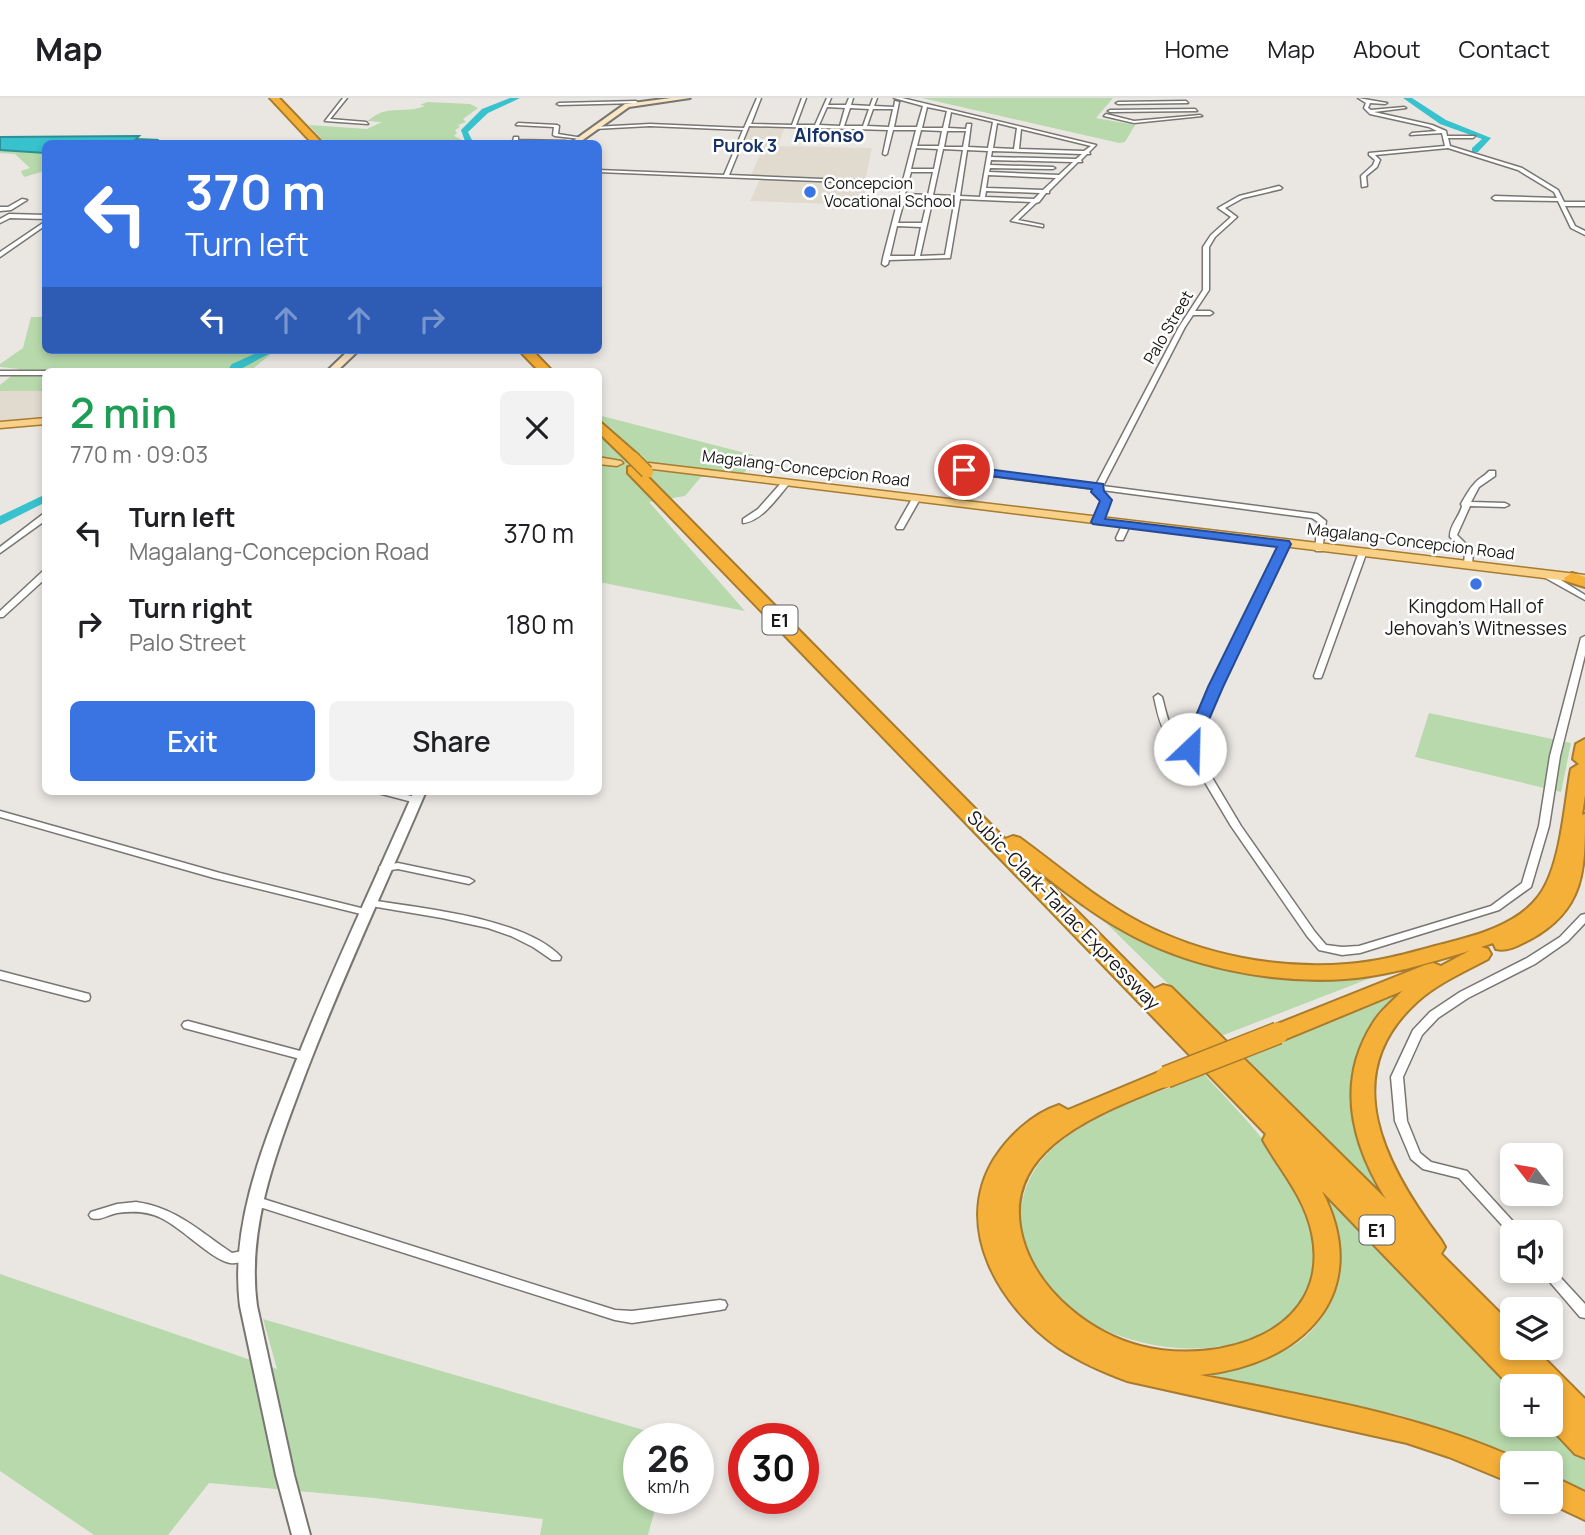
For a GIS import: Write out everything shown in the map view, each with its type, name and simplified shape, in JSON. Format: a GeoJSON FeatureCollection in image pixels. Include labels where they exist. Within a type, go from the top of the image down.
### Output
{"type":"FeatureCollection","features":[{"type":"Feature","properties":{"kind":"highway"},"geometry":{"type":"LineString","coordinates":[[266,98],[306,140]]}},
{"type":"Feature","properties":{"kind":"highway"},"geometry":{"type":"LineString","coordinates":[[274,98],[315,140]]}},
{"type":"Feature","properties":{"kind":"highway"},"geometry":{"type":"LineString","coordinates":[[518,354],[532,368]]}},
{"type":"Feature","properties":{"kind":"highway"},"geometry":{"type":"LineString","coordinates":[[529,354],[543,368]]}},
{"type":"Feature","properties":{"kind":"highway","name":"Subic-Clark-Tarlac Expressway"},"geometry":{"type":"LineString","coordinates":[[602,429],[633,464],[1516,1374]]}},
{"type":"Feature","properties":{"kind":"highway","name":"Subic-Clark-Tarlac Expressway"},"geometry":{"type":"LineString","coordinates":[[602,439],[633,464],[1500,1330]]}},
{"type":"Feature","properties":{"kind":"highway"},"geometry":{"type":"LineString","coordinates":[[1500,1324],[1441,1259],[1395,1196],[1379,1167],[1363,1115],[1363,1069],[1381,1029],[1396,1009],[1471,950],[1536,912],[1548,899],[1559,876],[1582,757]]}},
{"type":"Feature","properties":{"kind":"highway"},"geometry":{"type":"LineString","coordinates":[[1500,1465],[1394,1427],[1186,1384],[1115,1364],[1068,1339],[1033,1311],[1012,1285],[997,1255],[991,1230],[990,1202],[996,1178],[1010,1152],[1045,1122],[1093,1097],[1162,1073],[1471,950],[1528,933],[1551,917],[1563,903],[1574,878],[1585,820]]}},
{"type":"Feature","properties":{"kind":"highway"},"geometry":{"type":"LineString","coordinates":[[1013,842],[1094,903],[1135,929],[1187,949],[1236,963],[1296,972],[1343,972],[1471,950]]}},
{"type":"Feature","properties":{"kind":"highway"},"geometry":{"type":"LineString","coordinates":[[1162,1073],[1083,1113],[1053,1131],[1038,1144],[1024,1158],[1014,1177],[1007,1196],[1006,1218],[1009,1240],[1019,1264],[1034,1289],[1056,1312],[1083,1332],[1114,1347],[1141,1358],[1174,1364],[1210,1362],[1248,1355],[1283,1339],[1311,1314],[1325,1283],[1329,1251],[1324,1224],[1307,1186],[1225,1075]]}},
{"type":"Feature","properties":{"kind":"highway","name":"Subic-Clark-Tarlac Expressway"},"geometry":{"type":"LineString","coordinates":[[1529,1360],[1585,1418]]}},
{"type":"Feature","properties":{"kind":"highway"},"geometry":{"type":"LineString","coordinates":[[1563,1422],[1585,1445]]}},
{"type":"Feature","properties":{"kind":"highway"},"geometry":{"type":"LineString","coordinates":[[1563,1495],[1585,1507]]}},
{"type":"Feature","properties":{"kind":"main road"},"geometry":{"type":"LineString","coordinates":[[577,140],[626,105],[687,98]]}},
{"type":"Feature","properties":{"kind":"main road"},"geometry":{"type":"LineString","coordinates":[[335,368],[350,354]]}},
{"type":"Feature","properties":{"kind":"main road"},"geometry":{"type":"LineString","coordinates":[[0,425],[42,421]]}},
{"type":"Feature","properties":{"kind":"main road","name":"Magalang-Concepcion Road"},"geometry":{"type":"LineString","coordinates":[[602,460],[1581,580]]}},
{"type":"Feature","properties":{"kind":"street"},"geometry":{"type":"LineString","coordinates":[[345,98],[327,120],[366,123]]}},
{"type":"Feature","properties":{"kind":"street"},"geometry":{"type":"LineString","coordinates":[[727,176],[759,98]]}},
{"type":"Feature","properties":{"kind":"street"},"geometry":{"type":"LineString","coordinates":[[794,124],[804,98]]}},
{"type":"Feature","properties":{"kind":"street"},"geometry":{"type":"LineString","coordinates":[[817,125],[828,98]]}},
{"type":"Feature","properties":{"kind":"street"},"geometry":{"type":"LineString","coordinates":[[842,125],[851,98]]}},
{"type":"Feature","properties":{"kind":"street"},"geometry":{"type":"LineString","coordinates":[[865,126],[875,98]]}},
{"type":"Feature","properties":{"kind":"street"},"geometry":{"type":"LineString","coordinates":[[885,153],[897,98],[1094,145],[1014,221],[1041,226]]}},
{"type":"Feature","properties":{"kind":"street"},"geometry":{"type":"LineString","coordinates":[[1359,98],[1368,102],[1385,103]]}},
{"type":"Feature","properties":{"kind":"street"},"geometry":{"type":"LineString","coordinates":[[559,104],[599,100],[636,102]]}},
{"type":"Feature","properties":{"kind":"street"},"geometry":{"type":"LineString","coordinates":[[1114,107],[1129,122],[1164,100],[1190,106]]}},
{"type":"Feature","properties":{"kind":"street"},"geometry":{"type":"LineString","coordinates":[[1368,102],[1368,111]]}},
{"type":"Feature","properties":{"kind":"street"},"geometry":{"type":"LineString","coordinates":[[925,105],[886,261],[948,257],[971,116]]}},
{"type":"Feature","properties":{"kind":"street"},"geometry":{"type":"LineString","coordinates":[[825,106],[895,108]]}},
{"type":"Feature","properties":{"kind":"street"},"geometry":{"type":"LineString","coordinates":[[1114,107],[1152,109],[1190,106]]}},
{"type":"Feature","properties":{"kind":"street"},"geometry":{"type":"LineString","coordinates":[[1114,107],[1152,109],[1190,106]]}},
{"type":"Feature","properties":{"kind":"street"},"geometry":{"type":"LineString","coordinates":[[1368,111],[1404,108]]}},
{"type":"Feature","properties":{"kind":"street"},"geometry":{"type":"LineString","coordinates":[[917,258],[949,111]]}},
{"type":"Feature","properties":{"kind":"street"},"geometry":{"type":"LineString","coordinates":[[1368,111],[1430,126],[1446,134]]}},
{"type":"Feature","properties":{"kind":"street"},"geometry":{"type":"LineString","coordinates":[[982,198],[995,121]]}},
{"type":"Feature","properties":{"kind":"street"},"geometry":{"type":"LineString","coordinates":[[518,124],[557,126],[555,135]]}},
{"type":"Feature","properties":{"kind":"street"},"geometry":{"type":"LineString","coordinates":[[594,128],[794,124],[968,130]]}},
{"type":"Feature","properties":{"kind":"street"},"geometry":{"type":"LineString","coordinates":[[1016,151],[1019,127]]}},
{"type":"Feature","properties":{"kind":"street"},"geometry":{"type":"LineString","coordinates":[[1041,152],[1043,132]]}},
{"type":"Feature","properties":{"kind":"street"},"geometry":{"type":"LineString","coordinates":[[1412,134],[1473,137]]}},
{"type":"Feature","properties":{"kind":"street"},"geometry":{"type":"LineString","coordinates":[[1446,134],[1448,147]]}},
{"type":"Feature","properties":{"kind":"street"},"geometry":{"type":"LineString","coordinates":[[546,135],[572,140]]}},
{"type":"Feature","properties":{"kind":"street"},"geometry":{"type":"LineString","coordinates":[[1068,138],[1068,153]]}},
{"type":"Feature","properties":{"kind":"street"},"geometry":{"type":"LineString","coordinates":[[915,147],[1088,153]]}},
{"type":"Feature","properties":{"kind":"street"},"geometry":{"type":"LineString","coordinates":[[1364,186],[1363,176],[1378,160],[1371,154],[1448,147],[1524,171],[1556,191],[1573,226],[1585,233]]}},
{"type":"Feature","properties":{"kind":"street"},"geometry":{"type":"LineString","coordinates":[[989,158],[1080,161]]}},
{"type":"Feature","properties":{"kind":"street"},"geometry":{"type":"LineString","coordinates":[[988,166],[1053,168]]}},
{"type":"Feature","properties":{"kind":"street"},"geometry":{"type":"LineString","coordinates":[[909,170],[936,171]]}},
{"type":"Feature","properties":{"kind":"street"},"geometry":{"type":"LineString","coordinates":[[602,172],[867,182]]}},
{"type":"Feature","properties":{"kind":"street"},"geometry":{"type":"LineString","coordinates":[[987,173],[1062,177]]}},
{"type":"Feature","properties":{"kind":"street","name":"Palo Street"},"geometry":{"type":"LineString","coordinates":[[1099,486],[1206,290],[1206,247],[1213,236],[1234,217],[1222,208],[1241,197],[1279,188]]}},
{"type":"Feature","properties":{"kind":"street"},"geometry":{"type":"LineString","coordinates":[[984,189],[1047,192]]}},
{"type":"Feature","properties":{"kind":"street"},"geometry":{"type":"LineString","coordinates":[[903,195],[1037,201]]}},
{"type":"Feature","properties":{"kind":"street"},"geometry":{"type":"LineString","coordinates":[[1495,198],[1585,204]]}},
{"type":"Feature","properties":{"kind":"street"},"geometry":{"type":"LineString","coordinates":[[0,209],[9,209],[24,200]]}},
{"type":"Feature","properties":{"kind":"street"},"geometry":{"type":"LineString","coordinates":[[0,221],[9,216],[42,220]]}},
{"type":"Feature","properties":{"kind":"street"},"geometry":{"type":"LineString","coordinates":[[0,255],[42,223]]}},
{"type":"Feature","properties":{"kind":"street"},"geometry":{"type":"LineString","coordinates":[[894,224],[923,225]]}},
{"type":"Feature","properties":{"kind":"street"},"geometry":{"type":"LineString","coordinates":[[1202,296],[1213,296]]}},
{"type":"Feature","properties":{"kind":"street"},"geometry":{"type":"LineString","coordinates":[[1192,313],[1210,312]]}},
{"type":"Feature","properties":{"kind":"street"},"geometry":{"type":"LineString","coordinates":[[1192,313],[1199,318]]}},
{"type":"Feature","properties":{"kind":"street"},"geometry":{"type":"LineString","coordinates":[[0,373],[42,373]]}},
{"type":"Feature","properties":{"kind":"street"},"geometry":{"type":"LineString","coordinates":[[940,467],[1317,517],[1322,521],[1319,548]]}},
{"type":"Feature","properties":{"kind":"street"},"geometry":{"type":"LineString","coordinates":[[1468,566],[1469,551],[1454,535],[1456,525],[1465,511],[1465,504],[1473,489],[1492,472]]}},
{"type":"Feature","properties":{"kind":"street"},"geometry":{"type":"LineString","coordinates":[[746,522],[761,511],[785,484]]}},
{"type":"Feature","properties":{"kind":"street"},"geometry":{"type":"LineString","coordinates":[[1098,522],[1106,500],[1099,496],[1099,486]]}},
{"type":"Feature","properties":{"kind":"street"},"geometry":{"type":"LineString","coordinates":[[900,527],[916,499]]}},
{"type":"Feature","properties":{"kind":"street"},"geometry":{"type":"LineString","coordinates":[[1465,504],[1505,505]]}},
{"type":"Feature","properties":{"kind":"street"},"geometry":{"type":"LineString","coordinates":[[0,551],[42,519]]}},
{"type":"Feature","properties":{"kind":"street"},"geometry":{"type":"LineString","coordinates":[[1120,538],[1126,525]]}},
{"type":"Feature","properties":{"kind":"street"},"geometry":{"type":"LineString","coordinates":[[1285,544],[1190,743],[1190,749],[1236,826],[1323,948],[1342,951],[1380,944],[1495,908],[1527,885],[1544,826],[1555,756],[1585,638]]}},
{"type":"Feature","properties":{"kind":"street"},"geometry":{"type":"LineString","coordinates":[[1318,676],[1362,554]]}},
{"type":"Feature","properties":{"kind":"street"},"geometry":{"type":"LineString","coordinates":[[1545,574],[1585,598]]}},
{"type":"Feature","properties":{"kind":"street"},"geometry":{"type":"LineString","coordinates":[[0,615],[42,577]]}},
{"type":"Feature","properties":{"kind":"street"},"geometry":{"type":"LineString","coordinates":[[1158,697],[1171,736],[1177,742],[1190,743]]}},
{"type":"Feature","properties":{"kind":"street"},"geometry":{"type":"LineString","coordinates":[[301,1535],[288,1490],[247,1303],[247,1255],[254,1201],[304,1056],[384,868],[418,796]]}},
{"type":"Feature","properties":{"kind":"street"},"geometry":{"type":"LineString","coordinates":[[0,814],[218,876],[367,907],[509,931],[532,940],[556,957]]}},
{"type":"Feature","properties":{"kind":"street"},"geometry":{"type":"LineString","coordinates":[[384,868],[398,866],[469,881]]}},
{"type":"Feature","properties":{"kind":"street"},"geometry":{"type":"LineString","coordinates":[[1504,1220],[1463,1174],[1427,1166],[1415,1156],[1401,1121],[1396,1077],[1413,1039],[1434,1015],[1464,995],[1542,954],[1572,932],[1585,917]]}},
{"type":"Feature","properties":{"kind":"street"},"geometry":{"type":"LineString","coordinates":[[0,975],[85,997]]}},
{"type":"Feature","properties":{"kind":"street"},"geometry":{"type":"LineString","coordinates":[[188,1025],[304,1056]]}},
{"type":"Feature","properties":{"kind":"street"},"geometry":{"type":"LineString","coordinates":[[254,1201],[615,1315],[632,1318],[720,1305]]}},
{"type":"Feature","properties":{"kind":"street"},"geometry":{"type":"LineString","coordinates":[[94,1215],[128,1206],[148,1207],[163,1211],[227,1257],[233,1259],[247,1255]]}},
{"type":"Feature","properties":{"kind":"street"},"geometry":{"type":"LineString","coordinates":[[1559,1283],[1585,1313]]}},
{"type":"Feature","properties":{"kind":"shaded area"},"geometry":{"type":"Polygon","coordinates":[[[749,125],[785,126],[778,146],[872,148],[865,181],[750,177],[764,145],[741,144],[749,125]]]}},
{"type":"Feature","properties":{"kind":"shaded area","name":"Concepcion Vocational School"},"geometry":{"type":"Polygon","coordinates":[[[760,179],[867,183],[862,205],[750,201],[760,179]]]}},
{"type":"Feature","properties":{"kind":"shaded area"},"geometry":{"type":"Polygon","coordinates":[[[0,391],[42,391],[42,416],[0,421],[0,391]]]}},
{"type":"Feature","properties":{"kind":"green space"},"geometry":{"type":"Polygon","coordinates":[[[922,98],[1113,98],[1096,118],[1135,125],[1125,142],[1119,143],[922,98]]]}},
{"type":"Feature","properties":{"kind":"green space"},"geometry":{"type":"Polygon","coordinates":[[[427,102],[470,104],[478,108],[463,119],[466,122],[458,125],[460,127],[455,130],[457,133],[454,136],[462,140],[322,140],[309,125],[367,129],[382,122],[367,121],[379,113],[425,106],[420,105],[427,102]]]}},
{"type":"Feature","properties":{"kind":"green space"},"geometry":{"type":"Polygon","coordinates":[[[0,150],[42,153],[42,172],[24,177],[21,171],[30,168],[15,154],[0,153],[0,150]]]}},
{"type":"Feature","properties":{"kind":"green space"},"geometry":{"type":"Polygon","coordinates":[[[31,317],[42,317],[42,354],[271,354],[254,368],[42,368],[42,391],[0,391],[0,385],[20,369],[0,367],[0,364],[23,348],[31,317]]]}},
{"type":"Feature","properties":{"kind":"green space"},"geometry":{"type":"Polygon","coordinates":[[[602,416],[753,455],[743,476],[701,477],[685,496],[649,502],[745,611],[602,583],[602,416]]]}},
{"type":"Feature","properties":{"kind":"green space"},"geometry":{"type":"Polygon","coordinates":[[[1429,713],[1571,743],[1561,792],[1415,757],[1429,713]]]}},
{"type":"Feature","properties":{"kind":"green space"},"geometry":{"type":"Polygon","coordinates":[[[1098,915],[1216,962],[1381,974],[1221,1036],[1098,915]]]}},
{"type":"Feature","properties":{"kind":"green space"},"geometry":{"type":"Polygon","coordinates":[[[1398,991],[1404,993],[1360,1055],[1395,1208],[1388,1207],[1241,1056],[1398,991]]]}},
{"type":"Feature","properties":{"kind":"green space"},"geometry":{"type":"Polygon","coordinates":[[[1204,1074],[1266,1143],[1293,1182],[1311,1224],[1314,1277],[1291,1316],[1249,1340],[1197,1348],[1141,1342],[1089,1321],[1047,1286],[1023,1235],[1021,1208],[1024,1195],[1041,1161],[1076,1130],[1129,1103],[1204,1074]]]}},
{"type":"Feature","properties":{"kind":"green space"},"geometry":{"type":"Polygon","coordinates":[[[1313,1179],[1500,1374],[1500,1437],[1563,1437],[1585,1460],[1585,1491],[1563,1479],[1563,1451],[1503,1451],[1399,1415],[1194,1372],[1250,1362],[1272,1355],[1297,1343],[1309,1333],[1328,1307],[1338,1276],[1338,1244],[1313,1179]]]}},
{"type":"Feature","properties":{"kind":"green space"},"geometry":{"type":"Polygon","coordinates":[[[0,1274],[277,1369],[263,1319],[623,1424],[623,1514],[654,1514],[648,1535],[540,1535],[543,1519],[374,1498],[209,1483],[168,1535],[94,1535],[0,1471],[0,1274]]]}},
{"type":"Feature","properties":{"kind":"water"},"geometry":{"type":"Polygon","coordinates":[[[139,136],[136,139],[157,140],[42,140],[42,153],[0,150],[0,137],[139,136]]]}},
{"type":"Feature","properties":{"kind":"waterway"},"geometry":{"type":"LineString","coordinates":[[468,140],[464,132],[485,111],[516,98]]}},
{"type":"Feature","properties":{"kind":"waterway"},"geometry":{"type":"LineString","coordinates":[[1407,98],[1443,122],[1487,138],[1475,150]]}},
{"type":"Feature","properties":{"kind":"waterway"},"geometry":{"type":"LineString","coordinates":[[234,368],[262,354]]}},
{"type":"Feature","properties":{"kind":"waterway"},"geometry":{"type":"LineString","coordinates":[[0,521],[42,499]]}},
{"type":"Feature","properties":{"kind":"place","name":"Concepcion Vocational School"},"geometry":{"type":"Point","coordinates":[810,192]}},
{"type":"Feature","properties":{"kind":"place","name":"Kingdom Hall of Jehovah's Witnesses"},"geometry":{"type":"Point","coordinates":[1476,584]}},
{"type":"Feature","properties":{"kind":"district","name":"Alfonso"},"geometry":{"type":"Point","coordinates":[829,135]}},
{"type":"Feature","properties":{"kind":"district","name":"Purok 3"},"geometry":{"type":"Point","coordinates":[745,145]}},
{"type":"Feature","properties":{"kind":"route"},"geometry":{"type":"LineString","coordinates":[[964,470],[1099,486],[1097,492],[1106,500],[1098,522],[1285,544],[1215,687],[1203,720],[1192,738],[1190,749]]}}]}
